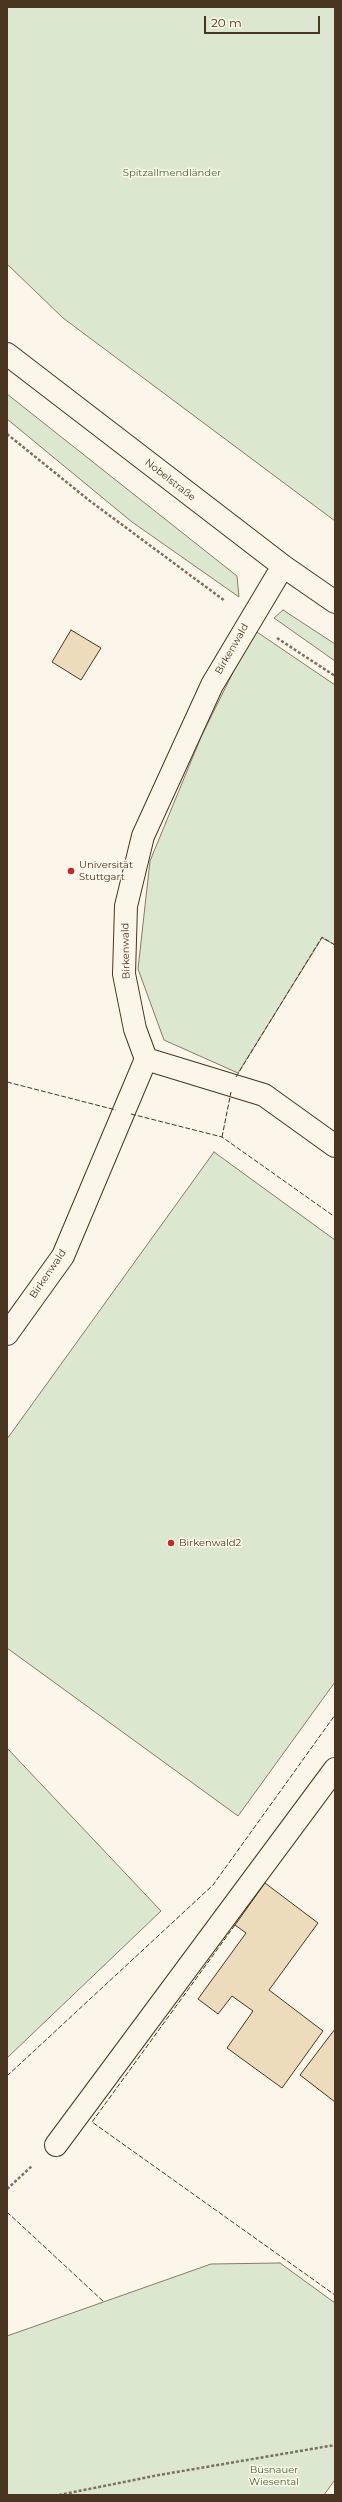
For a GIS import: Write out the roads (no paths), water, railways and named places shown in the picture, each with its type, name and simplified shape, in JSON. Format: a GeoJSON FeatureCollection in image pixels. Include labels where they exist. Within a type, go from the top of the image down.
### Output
{"type":"FeatureCollection","features":[{"type":"Feature","properties":{"kind":"street","name":"Nobelstraße"},"geometry":{"type":"LineString","coordinates":[[7,354],[283,566],[335,602]]}},
{"type":"Feature","properties":{"kind":"street","name":"Birkenwald"},"geometry":{"type":"LineString","coordinates":[[7,1334],[63,1256],[146,1059],[135,1029],[124,974],[126,906],[143,836],[212,686],[250,619],[283,566]]}},
{"type":"Feature","properties":{"kind":"street"},"geometry":{"type":"LineString","coordinates":[[146,1059],[264,1095],[335,1146]]}},
{"type":"Feature","properties":{"kind":"street"},"geometry":{"type":"LineString","coordinates":[[56,2145],[335,1769]]}},
{"type":"Feature","properties":{"kind":"place","name":"Universität Stuttgart"},"geometry":{"type":"Point","coordinates":[71,871]}},
{"type":"Feature","properties":{"kind":"place","name":"Birkenwald2"},"geometry":{"type":"Point","coordinates":[171,1543]}},
{"type":"Feature","properties":{"kind":"park label","name":"Spitzallmendländer"},"geometry":{"type":"Point","coordinates":[172,173]}},
{"type":"Feature","properties":{"kind":"park label","name":"Büsnauer Wiesental"},"geometry":{"type":"Point","coordinates":[274,2476]}}]}
